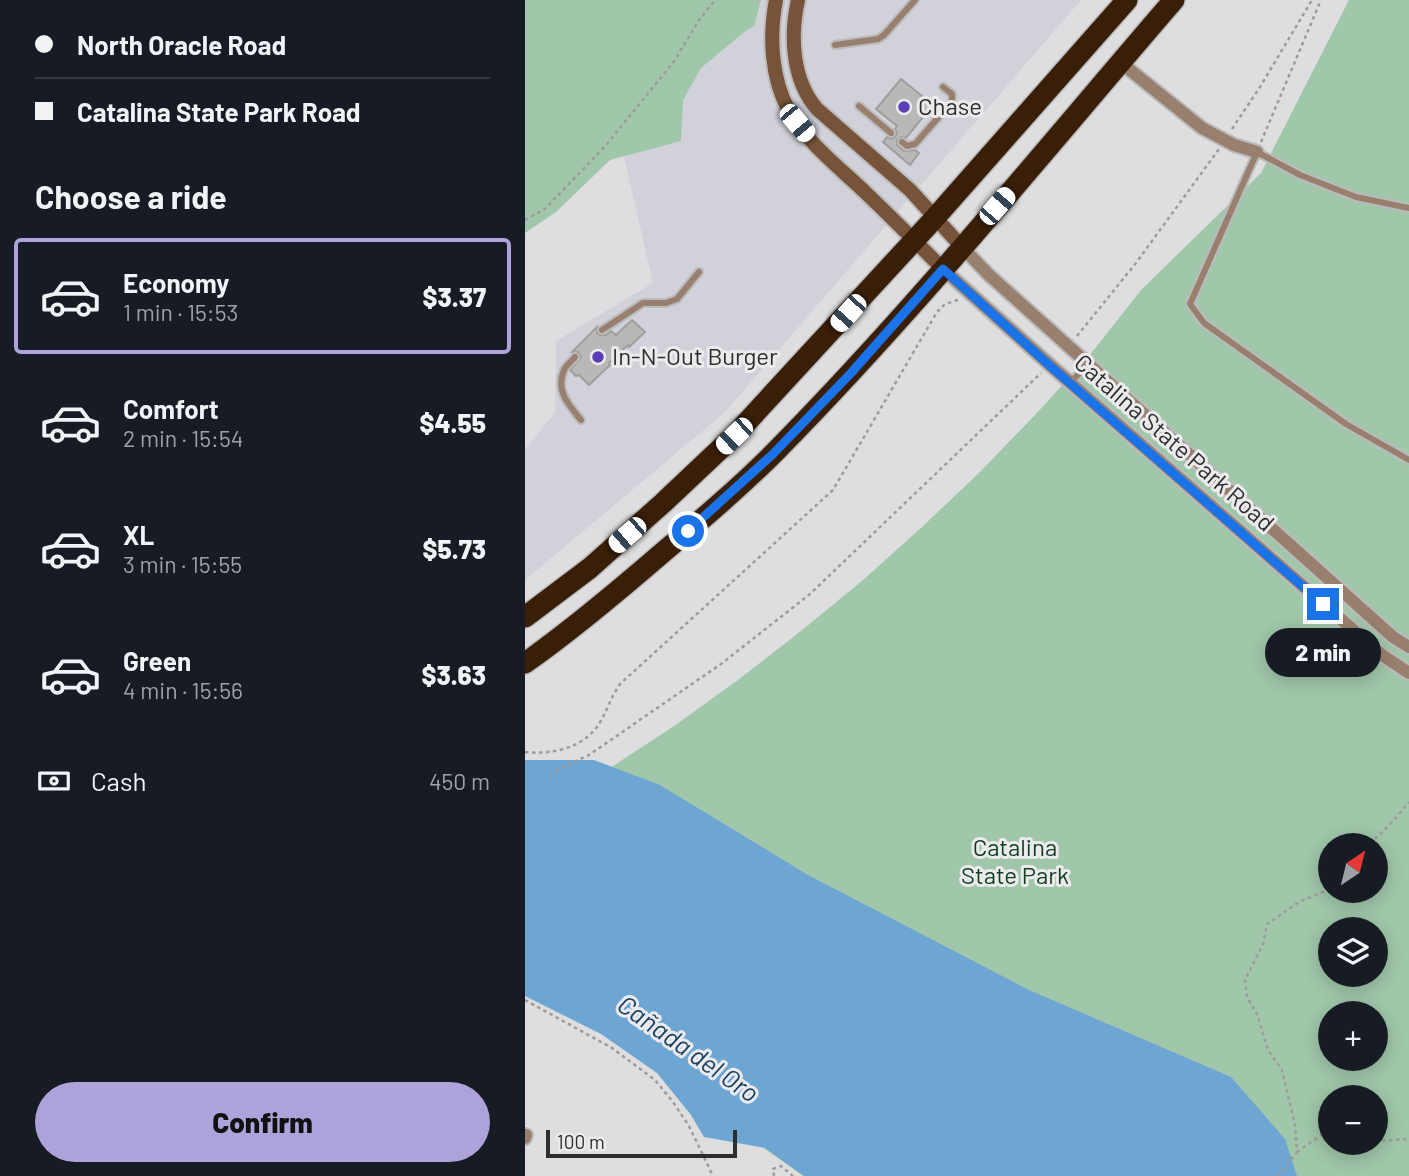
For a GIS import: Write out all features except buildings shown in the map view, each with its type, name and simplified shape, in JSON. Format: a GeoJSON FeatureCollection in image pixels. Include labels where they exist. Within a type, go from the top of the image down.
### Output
{"type":"FeatureCollection","features":[{"type":"Feature","properties":{"kind":"highway"},"geometry":{"type":"LineString","coordinates":[[525,617],[590,568],[734,436],[935,218],[1127,0]]}},
{"type":"Feature","properties":{"kind":"highway"},"geometry":{"type":"LineString","coordinates":[[525,663],[629,582],[773,454],[851,373],[943,269],[1174,0]]}},
{"type":"Feature","properties":{"kind":"street","name":"Catalina State Park Road"},"geometry":{"type":"LineString","coordinates":[[776,0],[772,33],[776,74],[788,109],[811,140],[943,269],[1049,365],[1382,656],[1409,673]]}},
{"type":"Feature","properties":{"kind":"street"},"geometry":{"type":"LineString","coordinates":[[798,0],[794,51],[809,99],[910,190],[962,247]]}},
{"type":"Feature","properties":{"kind":"street"},"geometry":{"type":"LineString","coordinates":[[1120,62],[1202,128],[1234,145],[1257,152]]}},
{"type":"Feature","properties":{"kind":"street","name":"Catalina State Park Road"},"geometry":{"type":"LineString","coordinates":[[962,247],[989,275],[1393,637],[1409,647]]}},
{"type":"Feature","properties":{"kind":"lane"},"geometry":{"type":"LineString","coordinates":[[835,45],[878,39],[915,0]]}},
{"type":"Feature","properties":{"kind":"lane"},"geometry":{"type":"LineString","coordinates":[[902,142],[907,146],[915,144],[952,102],[952,94],[943,87]]}},
{"type":"Feature","properties":{"kind":"lane"},"geometry":{"type":"LineString","coordinates":[[859,106],[891,133]]}},
{"type":"Feature","properties":{"kind":"lane"},"geometry":{"type":"LineString","coordinates":[[1409,208],[1356,197],[1300,174],[1257,152],[1190,304],[1203,323],[1346,425],[1409,460]]}},
{"type":"Feature","properties":{"kind":"lane"},"geometry":{"type":"LineString","coordinates":[[602,330],[643,303],[666,303],[677,299],[699,272]]}},
{"type":"Feature","properties":{"kind":"lane"},"geometry":{"type":"LineString","coordinates":[[575,357],[565,368],[562,384],[564,400],[581,420]]}},
{"type":"Feature","properties":{"kind":"lane"},"geometry":{"type":"LineString","coordinates":[[1070,383],[1088,364]]}},
{"type":"Feature","properties":{"kind":"path"},"geometry":{"type":"LineString","coordinates":[[525,220],[545,209],[607,144],[675,60],[699,20],[715,0]]}},
{"type":"Feature","properties":{"kind":"path"},"geometry":{"type":"LineString","coordinates":[[1068,346],[1136,263],[1206,169],[1261,87],[1312,0]]}},
{"type":"Feature","properties":{"kind":"path"},"geometry":{"type":"LineString","coordinates":[[1257,152],[1321,0]]}},
{"type":"Feature","properties":{"kind":"path"},"geometry":{"type":"LineString","coordinates":[[525,752],[540,754],[568,747],[587,737],[600,722],[620,684],[833,489],[937,312],[945,304],[957,301],[967,290]]}},
{"type":"Feature","properties":{"kind":"path"},"geometry":{"type":"LineString","coordinates":[[549,774],[600,748],[721,664],[810,594],[1049,365]]}},
{"type":"Feature","properties":{"kind":"path"},"geometry":{"type":"LineString","coordinates":[[1381,833],[1409,802]]}},
{"type":"Feature","properties":{"kind":"path"},"geometry":{"type":"LineString","coordinates":[[1297,1152],[1295,1125],[1282,1070],[1268,1050],[1258,1014],[1247,997],[1245,980],[1263,944],[1267,923],[1299,902],[1318,894]]}},
{"type":"Feature","properties":{"kind":"path"},"geometry":{"type":"LineString","coordinates":[[525,1000],[612,1048],[655,1080],[689,1126],[713,1176]]}},
{"type":"Feature","properties":{"kind":"path"},"geometry":{"type":"LineString","coordinates":[[1278,1176],[1297,1152],[1318,1137]]}},
{"type":"Feature","properties":{"kind":"path"},"geometry":{"type":"LineString","coordinates":[[1388,1140],[1409,1139]]}},
{"type":"Feature","properties":{"kind":"path"},"geometry":{"type":"LineString","coordinates":[[774,1176],[773,1169],[781,1166],[793,1176]]}},
{"type":"Feature","properties":{"kind":"shaded area"},"geometry":{"type":"Polygon","coordinates":[[[756,0],[1081,0],[724,413],[525,580],[525,449],[555,413],[556,341],[653,283],[621,144],[756,0]]]}},
{"type":"Feature","properties":{"kind":"green space"},"geometry":{"type":"Polygon","coordinates":[[[525,0],[761,0],[754,26],[701,68],[683,100],[681,141],[610,160],[556,212],[525,233],[525,0]]]}},
{"type":"Feature","properties":{"kind":"green space","name":"Catalina State Park"},"geometry":{"type":"Polygon","coordinates":[[[1349,0],[1409,0],[1409,1176],[803,1176],[525,978],[607,770],[738,680],[863,580],[922,527],[1035,415],[1089,356],[1142,289],[1261,173],[1349,0]]]}},
{"type":"Feature","properties":{"kind":"water","name":"Cañada del Oro"},"geometry":{"type":"Polygon","coordinates":[[[525,760],[594,760],[660,785],[808,875],[1029,990],[1231,1077],[1285,1139],[1297,1176],[804,1176],[765,1148],[704,1137],[691,1115],[657,1073],[601,1034],[525,996],[525,760]]]}},
{"type":"Feature","properties":{"kind":"place","name":"Chase"},"geometry":{"type":"Point","coordinates":[904,107]}},
{"type":"Feature","properties":{"kind":"place","name":"In-N-Out Burger"},"geometry":{"type":"Point","coordinates":[598,357]}},
{"type":"Feature","properties":{"kind":"route"},"geometry":{"type":"LineString","coordinates":[[688,531],[773,454],[851,373],[943,269],[1323,604]]}}]}
